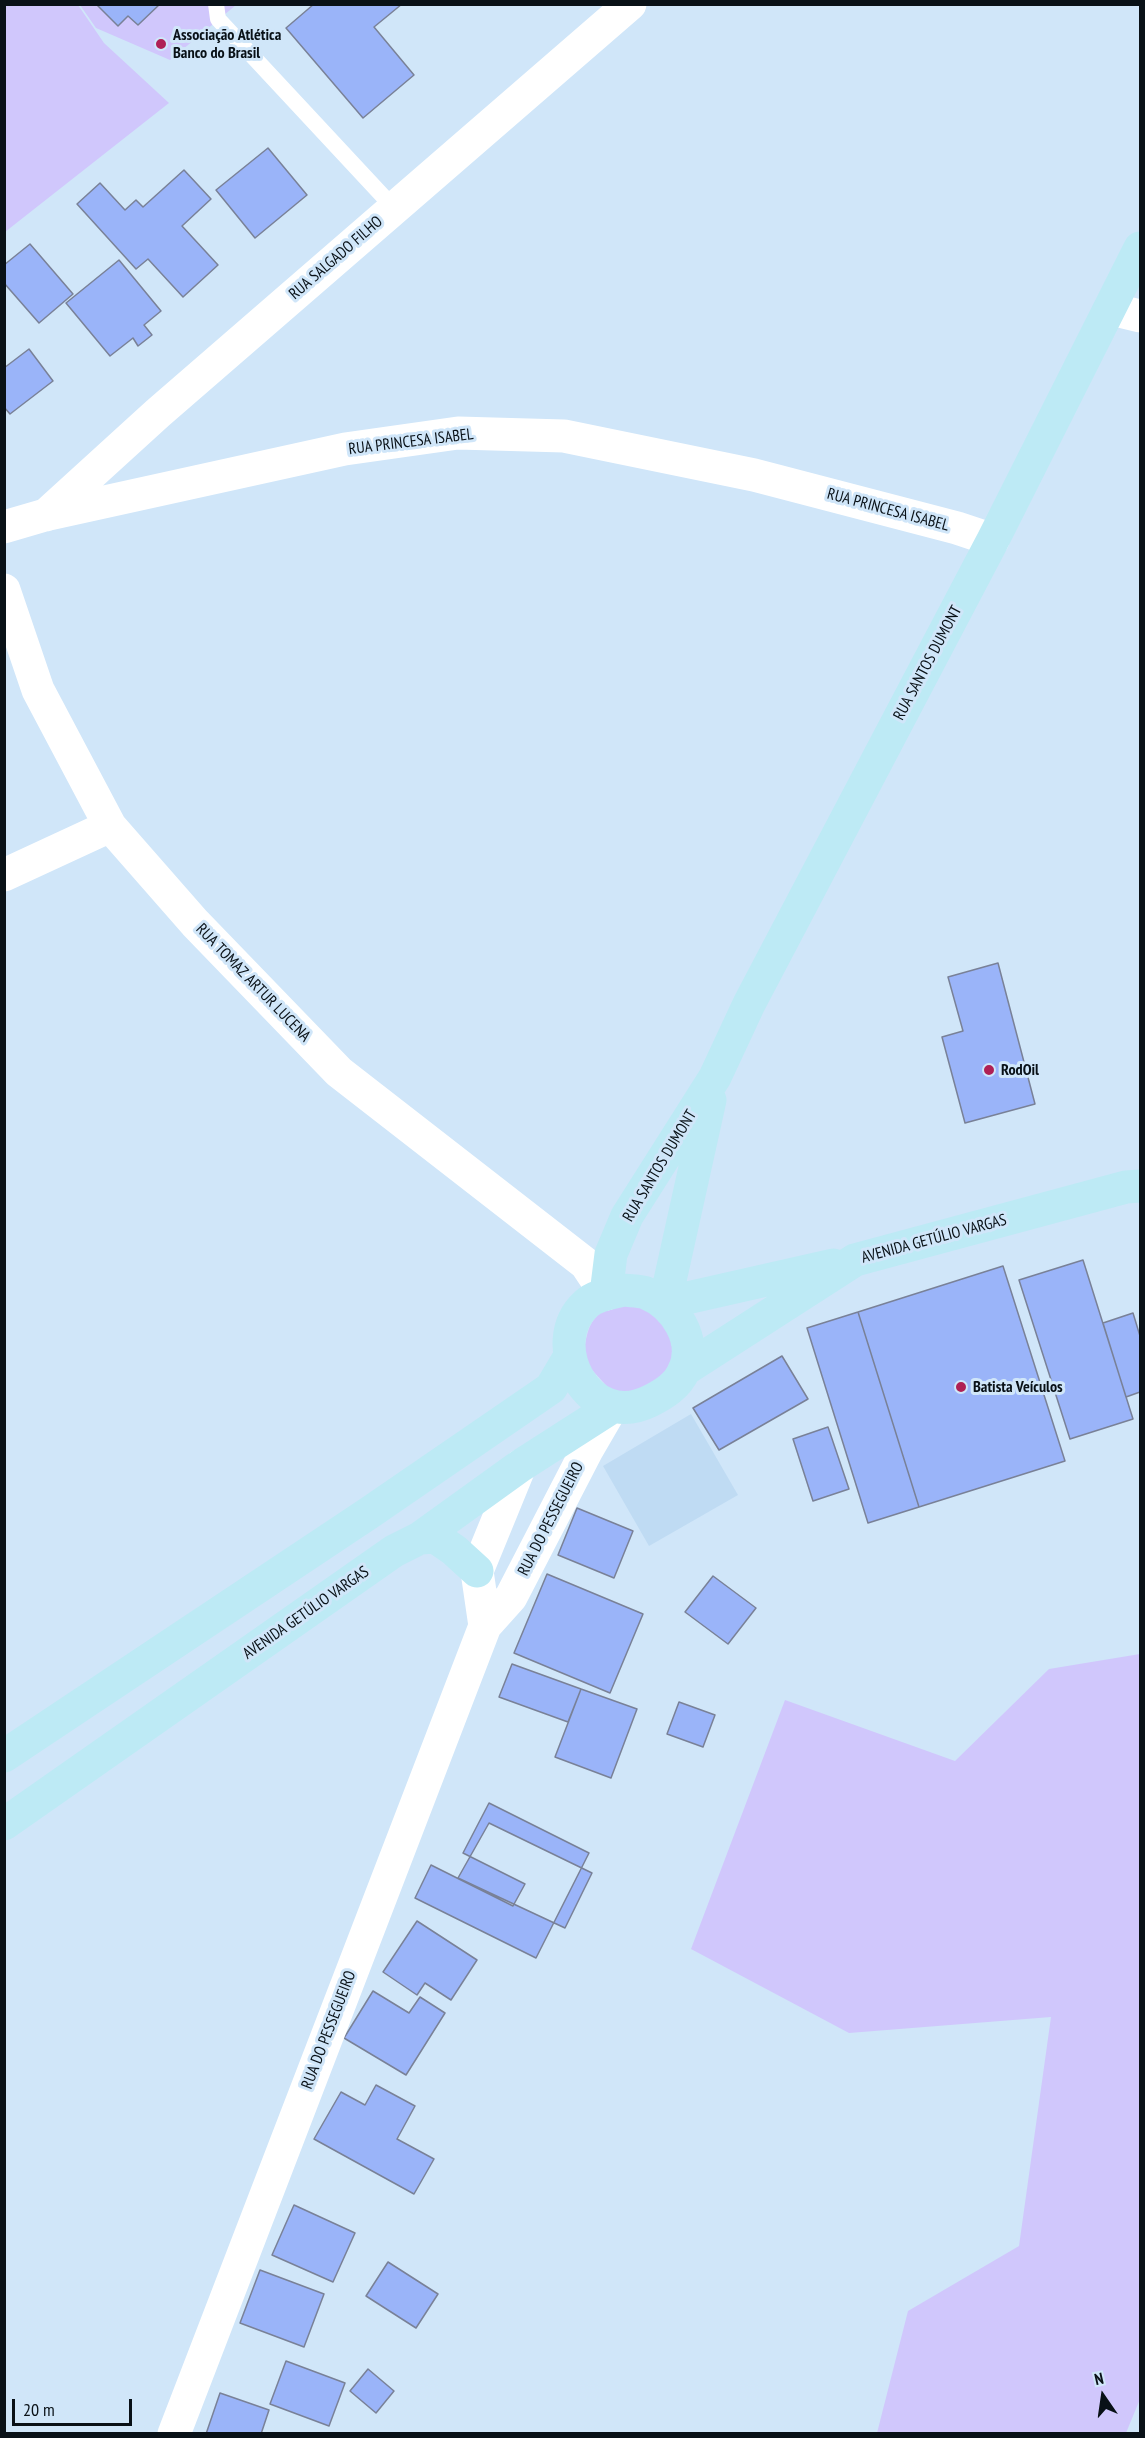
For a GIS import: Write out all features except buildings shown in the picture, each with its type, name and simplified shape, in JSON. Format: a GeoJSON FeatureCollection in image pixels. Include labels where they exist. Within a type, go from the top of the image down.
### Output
{"type":"FeatureCollection","features":[{"type":"Feature","properties":{"kind":"main road","name":"RUA SANTOS DUMONT"},"geometry":{"type":"LineString","coordinates":[[606,1294],[611,1254],[627,1216],[715,1077],[749,1004],[993,540],[1126,312],[1140,248]]}},
{"type":"Feature","properties":{"kind":"main road","name":"RUA SANTOS DUMONT"},"geometry":{"type":"LineString","coordinates":[[665,1303],[715,1077]]}},
{"type":"Feature","properties":{"kind":"main road","name":"AVENIDA GETÚLIO VARGAS"},"geometry":{"type":"LineString","coordinates":[[684,1370],[855,1260],[1136,1184]]}},
{"type":"Feature","properties":{"kind":"main road"},"geometry":{"type":"LineString","coordinates":[[665,1303],[855,1260]]}},
{"type":"Feature","properties":{"kind":"main road"},"geometry":{"type":"LineString","coordinates":[[624,1290],[645,1292],[665,1303],[683,1326],[688,1349],[684,1370],[673,1388],[644,1404],[628,1408],[612,1407],[595,1398],[583,1386],[570,1356],[570,1338],[575,1318],[586,1303],[606,1294],[624,1290]]}},
{"type":"Feature","properties":{"kind":"main road"},"geometry":{"type":"LineString","coordinates":[[520,1466],[551,1388],[570,1356]]}},
{"type":"Feature","properties":{"kind":"main road"},"geometry":{"type":"LineString","coordinates":[[4,1756],[369,1513],[551,1388]]}},
{"type":"Feature","properties":{"kind":"main road","name":"AVENIDA GETÚLIO VARGAS"},"geometry":{"type":"LineString","coordinates":[[4,1824],[394,1551],[420,1538],[520,1466],[612,1407]]}},
{"type":"Feature","properties":{"kind":"main road"},"geometry":{"type":"LineString","coordinates":[[420,1538],[435,1537],[454,1550],[477,1571]]}},
{"type":"Feature","properties":{"kind":"street","name":"RUA SALGADO FILHO"},"geometry":{"type":"LineString","coordinates":[[45,515],[630,4]]}},
{"type":"Feature","properties":{"kind":"street","name":"RUA PRINCESA ISABEL"},"geometry":{"type":"LineString","coordinates":[[4,527],[45,515],[345,449],[458,433],[564,436],[754,475],[957,528],[993,540]]}},
{"type":"Feature","properties":{"kind":"street","name":"RUA TOMAZ ARTUR LUCENA"},"geometry":{"type":"LineString","coordinates":[[4,590],[38,690],[111,826],[195,923],[339,1072],[586,1264],[606,1294]]}},
{"type":"Feature","properties":{"kind":"street"},"geometry":{"type":"LineString","coordinates":[[4,875],[111,826]]}},
{"type":"Feature","properties":{"kind":"street","name":"RUA DO PESSEGUEIRO"},"geometry":{"type":"LineString","coordinates":[[174,2433],[484,1626],[511,1597],[587,1450],[612,1407]]}},
{"type":"Feature","properties":{"kind":"street","name":"RUA DO PESSEGUEIRO"},"geometry":{"type":"LineString","coordinates":[[484,1626],[477,1571],[520,1466]]}},
{"type":"Feature","properties":{"kind":"lane"},"geometry":{"type":"LineString","coordinates":[[216,4],[218,19],[394,208]]}},
{"type":"Feature","properties":{"kind":"shaded area"},"geometry":{"type":"Polygon","coordinates":[[[5,4],[78,5],[104,43],[169,103],[5,232],[5,4]]]}},
{"type":"Feature","properties":{"kind":"shaded area","name":"Associação Atlética Banco do Brasil"},"geometry":{"type":"Polygon","coordinates":[[[80,5],[236,5],[170,60],[96,28],[80,5]]]}},
{"type":"Feature","properties":{"kind":"shaded area"},"geometry":{"type":"Polygon","coordinates":[[[625,1303],[658,1312],[676,1351],[656,1389],[614,1394],[583,1360],[586,1339],[592,1322],[604,1311],[625,1303]]]}},
{"type":"Feature","properties":{"kind":"shaded area"},"geometry":{"type":"Polygon","coordinates":[[[691,1414],[738,1495],[649,1546],[603,1466],[691,1414]]]}},
{"type":"Feature","properties":{"kind":"shaded area"},"geometry":{"type":"Polygon","coordinates":[[[1140,1654],[1140,2399],[1126,2433],[877,2433],[908,2311],[1019,2246],[1051,2017],[849,2033],[691,1949],[785,1700],[955,1761],[1049,1669],[1140,1654]]]}},
{"type":"Feature","properties":{"kind":"place","name":"Associação Atlética Banco do Brasil"},"geometry":{"type":"Point","coordinates":[161,44]}},
{"type":"Feature","properties":{"kind":"place","name":"RodOil"},"geometry":{"type":"Point","coordinates":[989,1070]}},
{"type":"Feature","properties":{"kind":"place","name":"Batista Veículos"},"geometry":{"type":"Point","coordinates":[961,1387]}}]}
